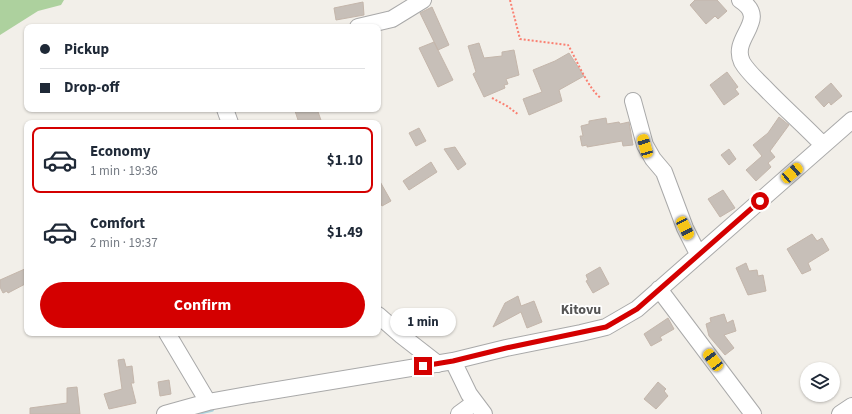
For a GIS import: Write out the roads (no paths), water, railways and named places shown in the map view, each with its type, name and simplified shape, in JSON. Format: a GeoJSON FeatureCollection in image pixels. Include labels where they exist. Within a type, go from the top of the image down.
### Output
{"type":"FeatureCollection","features":[{"type":"Feature","properties":{"kind":"street"},"geometry":{"type":"LineString","coordinates":[[371,24],[392,19],[423,0]]}},
{"type":"Feature","properties":{"kind":"street"},"geometry":{"type":"LineString","coordinates":[[740,0],[749,6],[752,14],[751,24],[740,48],[742,62],[754,77],[823,145]]}},
{"type":"Feature","properties":{"kind":"street"},"geometry":{"type":"LineString","coordinates":[[633,101],[645,146],[653,159],[664,172],[685,228],[698,254]]}},
{"type":"Feature","properties":{"kind":"street"},"geometry":{"type":"LineString","coordinates":[[165,414],[208,402],[446,362],[606,327],[637,309],[852,120]]}},
{"type":"Feature","properties":{"kind":"street"},"geometry":{"type":"LineString","coordinates":[[660,289],[753,414]]}},
{"type":"Feature","properties":{"kind":"street"},"geometry":{"type":"LineString","coordinates":[[381,318],[402,336],[446,362],[461,381],[479,409],[459,414]]}},
{"type":"Feature","properties":{"kind":"street"},"geometry":{"type":"LineString","coordinates":[[169,336],[208,402]]}},
{"type":"Feature","properties":{"kind":"street"},"geometry":{"type":"LineString","coordinates":[[840,414],[852,406]]}},
{"type":"Feature","properties":{"kind":"waterway"},"geometry":{"type":"LineString","coordinates":[[195,414],[212,410]]}},
{"type":"Feature","properties":{"kind":"district","name":"Kitovu"},"geometry":{"type":"Point","coordinates":[581,310]}}]}
